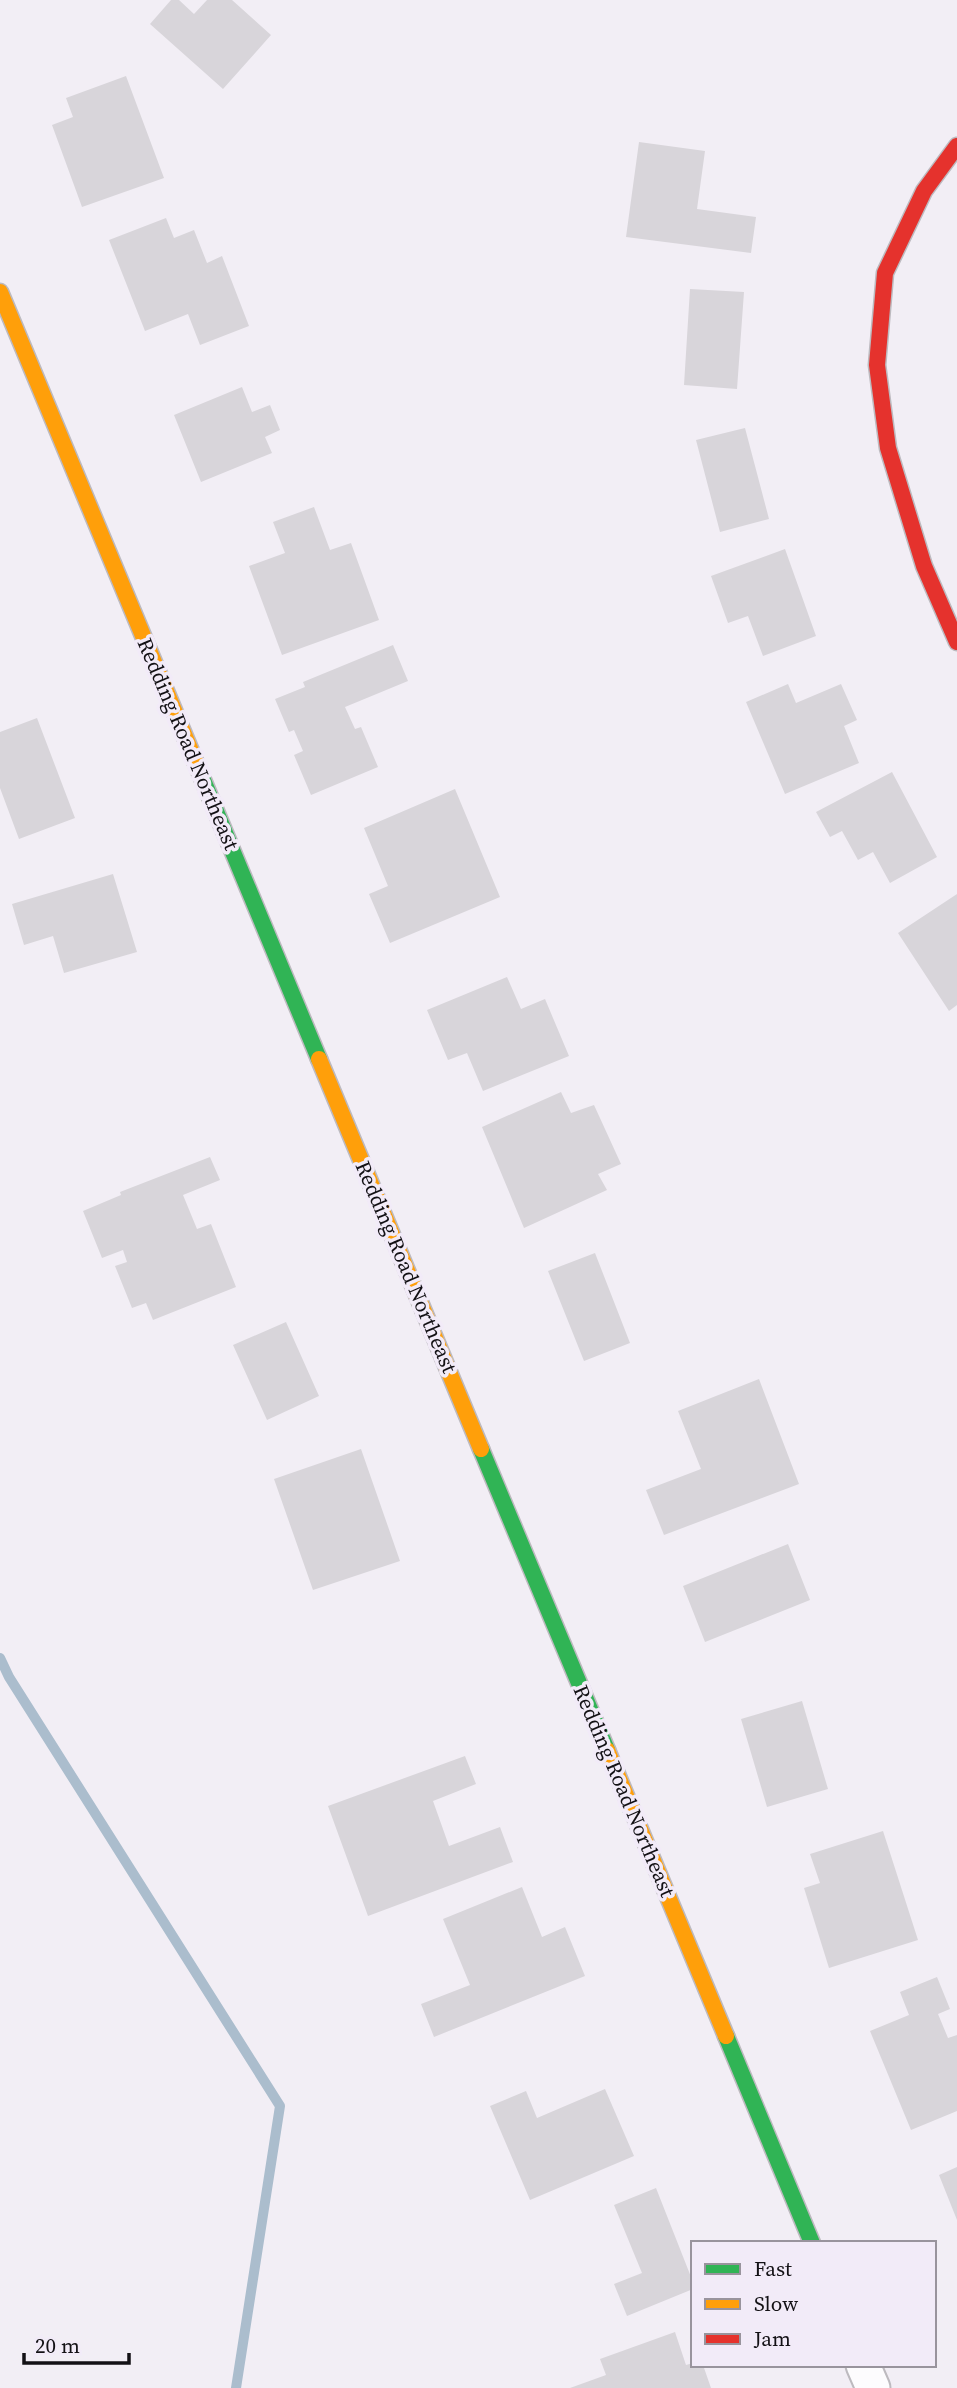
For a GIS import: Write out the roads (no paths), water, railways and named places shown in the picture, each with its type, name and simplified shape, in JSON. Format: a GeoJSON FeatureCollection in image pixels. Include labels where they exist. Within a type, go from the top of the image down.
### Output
{"type":"FeatureCollection","features":[{"type":"Feature","properties":{"kind":"street"},"geometry":{"type":"LineString","coordinates":[[957,146],[924,191],[885,273],[877,365],[888,448],[924,566],[957,642]]}},
{"type":"Feature","properties":{"kind":"street","name":"Redding Road Northeast"},"geometry":{"type":"LineString","coordinates":[[0,292],[811,2241]]}},
{"type":"Feature","properties":{"kind":"street"},"geometry":{"type":"LineString","coordinates":[[864,2367],[873,2388]]}},
{"type":"Feature","properties":{"kind":"waterway"},"geometry":{"type":"LineString","coordinates":[[0,1658],[9,1677],[280,2106],[236,2388]]}}]}
